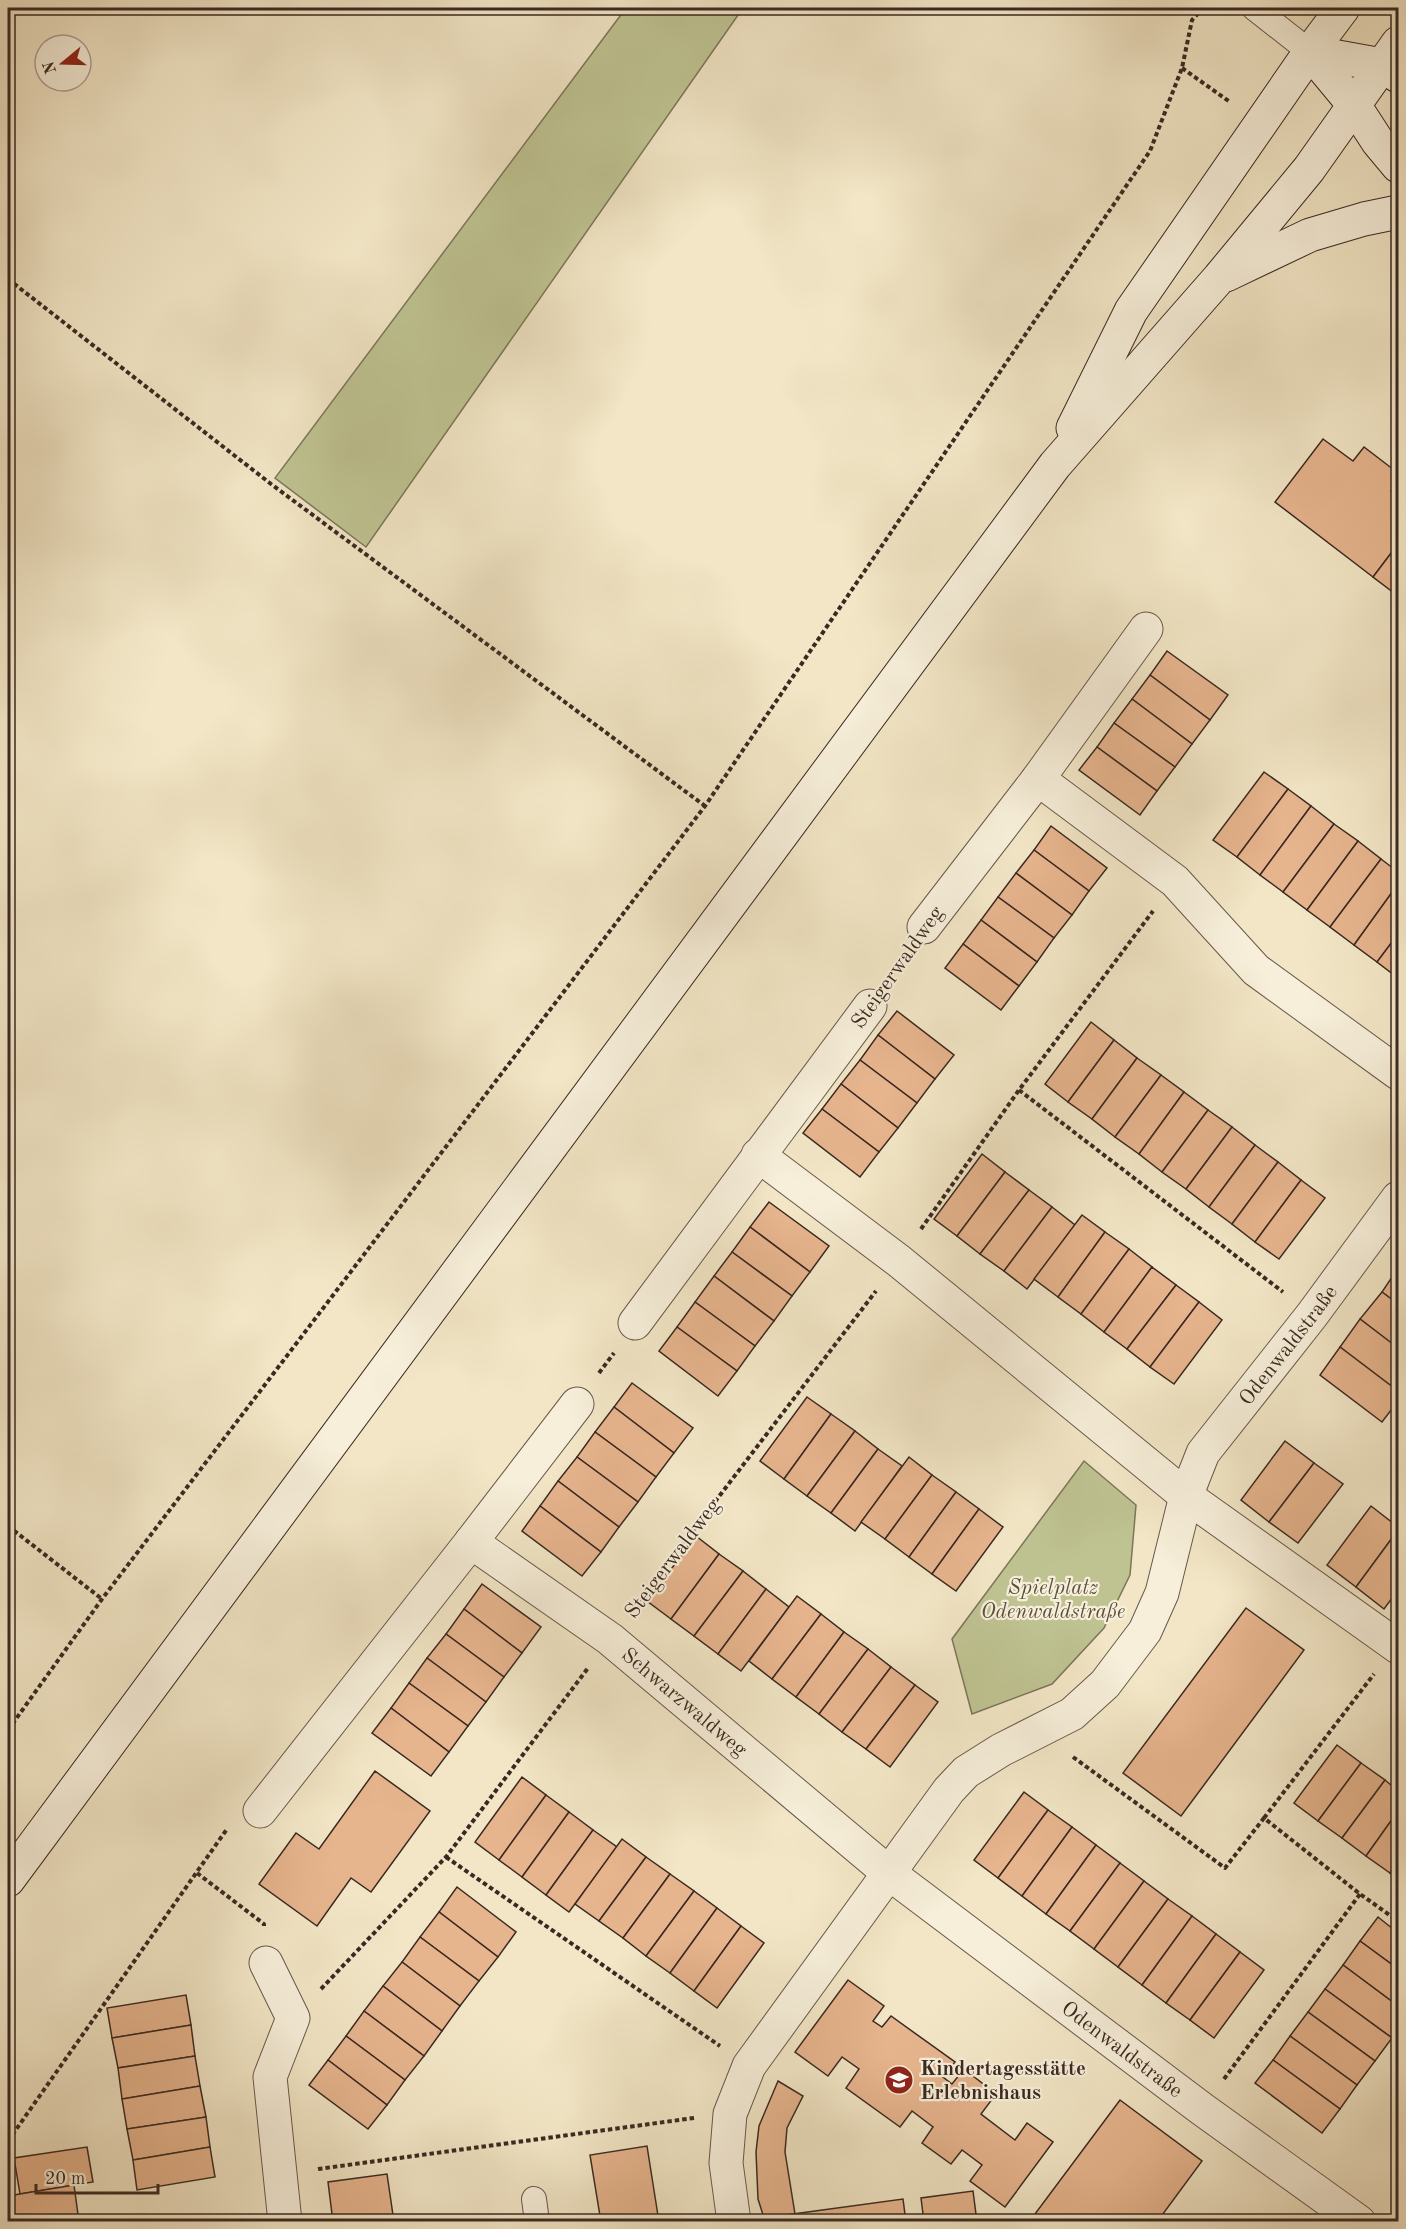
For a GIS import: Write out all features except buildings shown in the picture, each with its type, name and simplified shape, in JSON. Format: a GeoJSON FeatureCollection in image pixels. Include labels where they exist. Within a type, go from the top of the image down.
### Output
{"type":"FeatureCollection","features":[{"type":"Feature","properties":{"kind":"street"},"geometry":{"type":"LineString","coordinates":[[1055,465],[1131,311],[1310,52],[1343,8]]}},
{"type":"Feature","properties":{"kind":"street"},"geometry":{"type":"LineString","coordinates":[[1310,52],[1393,61]]}},
{"type":"Feature","properties":{"kind":"street"},"geometry":{"type":"LineString","coordinates":[[1310,52],[1354,105],[1378,142],[1398,166]]}},
{"type":"Feature","properties":{"kind":"street"},"geometry":{"type":"LineString","coordinates":[[8,1880],[1055,465],[1219,278],[1309,169],[1354,105],[1393,61]]}},
{"type":"Feature","properties":{"kind":"street"},"geometry":{"type":"LineString","coordinates":[[1219,278],[1310,235],[1364,219],[1398,212]]}},
{"type":"Feature","properties":{"kind":"street","name":"Steigerwaldweg"},"geometry":{"type":"LineString","coordinates":[[924,927],[1038,779],[1146,629]]}},
{"type":"Feature","properties":{"kind":"street"},"geometry":{"type":"LineString","coordinates":[[1038,779],[1175,881],[1257,970],[1398,1073]]}},
{"type":"Feature","properties":{"kind":"street","name":"Steigerwaldweg"},"geometry":{"type":"LineString","coordinates":[[635,1323],[870,1006]]}},
{"type":"Feature","properties":{"kind":"street"},"geometry":{"type":"LineString","coordinates":[[758,1155],[899,1261],[1186,1496],[1397,1646]]}},
{"type":"Feature","properties":{"kind":"street","name":"Odenwaldstraße"},"geometry":{"type":"LineString","coordinates":[[734,2222],[726,2163],[730,2114],[749,2066],[949,1790],[966,1772],[1001,1750],[1072,1714],[1105,1684],[1145,1631],[1162,1593],[1186,1496],[1203,1452],[1312,1315],[1398,1198]]}},
{"type":"Feature","properties":{"kind":"street"},"geometry":{"type":"LineString","coordinates":[[260,1811],[577,1404]]}},
{"type":"Feature","properties":{"kind":"street","name":"Schwarzwaldweg"},"geometry":{"type":"LineString","coordinates":[[471,1542],[610,1639],[890,1874]]}},
{"type":"Feature","properties":{"kind":"street","name":"Odenwaldstraße"},"geometry":{"type":"LineString","coordinates":[[890,1874],[1202,2109],[1359,2222]]}},
{"type":"Feature","properties":{"kind":"street"},"geometry":{"type":"LineString","coordinates":[[266,1963],[293,2018],[270,2077],[278,2174],[285,2222]]}},
{"type":"Feature","properties":{"kind":"lane"},"geometry":{"type":"LineString","coordinates":[[1254,8],[1310,52]]}},
{"type":"Feature","properties":{"kind":"path"},"geometry":{"type":"LineString","coordinates":[[8,1730],[102,1599],[705,806],[1150,151],[1182,68],[1192,20],[1203,8]]}},
{"type":"Feature","properties":{"kind":"path"},"geometry":{"type":"LineString","coordinates":[[8,279],[271,484],[705,806]]}},
{"type":"Feature","properties":{"kind":"path","name":"Steigerwaldweg"},"geometry":{"type":"LineString","coordinates":[[293,2018],[446,1857],[899,1261],[1019,1090],[1175,881]]}},
{"type":"Feature","properties":{"kind":"path","name":"Steigerwaldweg"},"geometry":{"type":"LineString","coordinates":[[870,1006],[924,927]]}},
{"type":"Feature","properties":{"kind":"path"},"geometry":{"type":"LineString","coordinates":[[1019,1090],[1312,1315]]}},
{"type":"Feature","properties":{"kind":"path"},"geometry":{"type":"LineString","coordinates":[[577,1404],[635,1323]]}},
{"type":"Feature","properties":{"kind":"path"},"geometry":{"type":"LineString","coordinates":[[8,1526],[102,1599]]}},
{"type":"Feature","properties":{"kind":"path"},"geometry":{"type":"LineString","coordinates":[[1039,1731],[1225,1868],[1397,1646]]}},
{"type":"Feature","properties":{"kind":"path"},"geometry":{"type":"LineString","coordinates":[[8,2141],[237,1815],[260,1811]]}},
{"type":"Feature","properties":{"kind":"path"},"geometry":{"type":"LineString","coordinates":[[1264,1818],[1398,1921]]}},
{"type":"Feature","properties":{"kind":"path"},"geometry":{"type":"LineString","coordinates":[[446,1857],[749,2066]]}},
{"type":"Feature","properties":{"kind":"path"},"geometry":{"type":"LineString","coordinates":[[197,1873],[264,1924],[266,1963]]}},
{"type":"Feature","properties":{"kind":"path"},"geometry":{"type":"LineString","coordinates":[[1202,2109],[1360,1894]]}},
{"type":"Feature","properties":{"kind":"path"},"geometry":{"type":"LineString","coordinates":[[278,2174],[730,2114]]}},
{"type":"Feature","properties":{"kind":"green space"},"geometry":{"type":"Polygon","coordinates":[[[626,8],[743,8],[366,547],[275,478],[626,8]]]}},
{"type":"Feature","properties":{"kind":"green space","name":"Spielplatz Odenwaldstraße"},"geometry":{"type":"Polygon","coordinates":[[[1084,1461],[1136,1505],[1130,1575],[1104,1628],[1052,1684],[972,1714],[952,1639],[1084,1461]]]}},
{"type":"Feature","properties":{"kind":"place","name":"Kindertagesstätte Erlebnishaus"},"geometry":{"type":"Point","coordinates":[899,2080]}}]}
